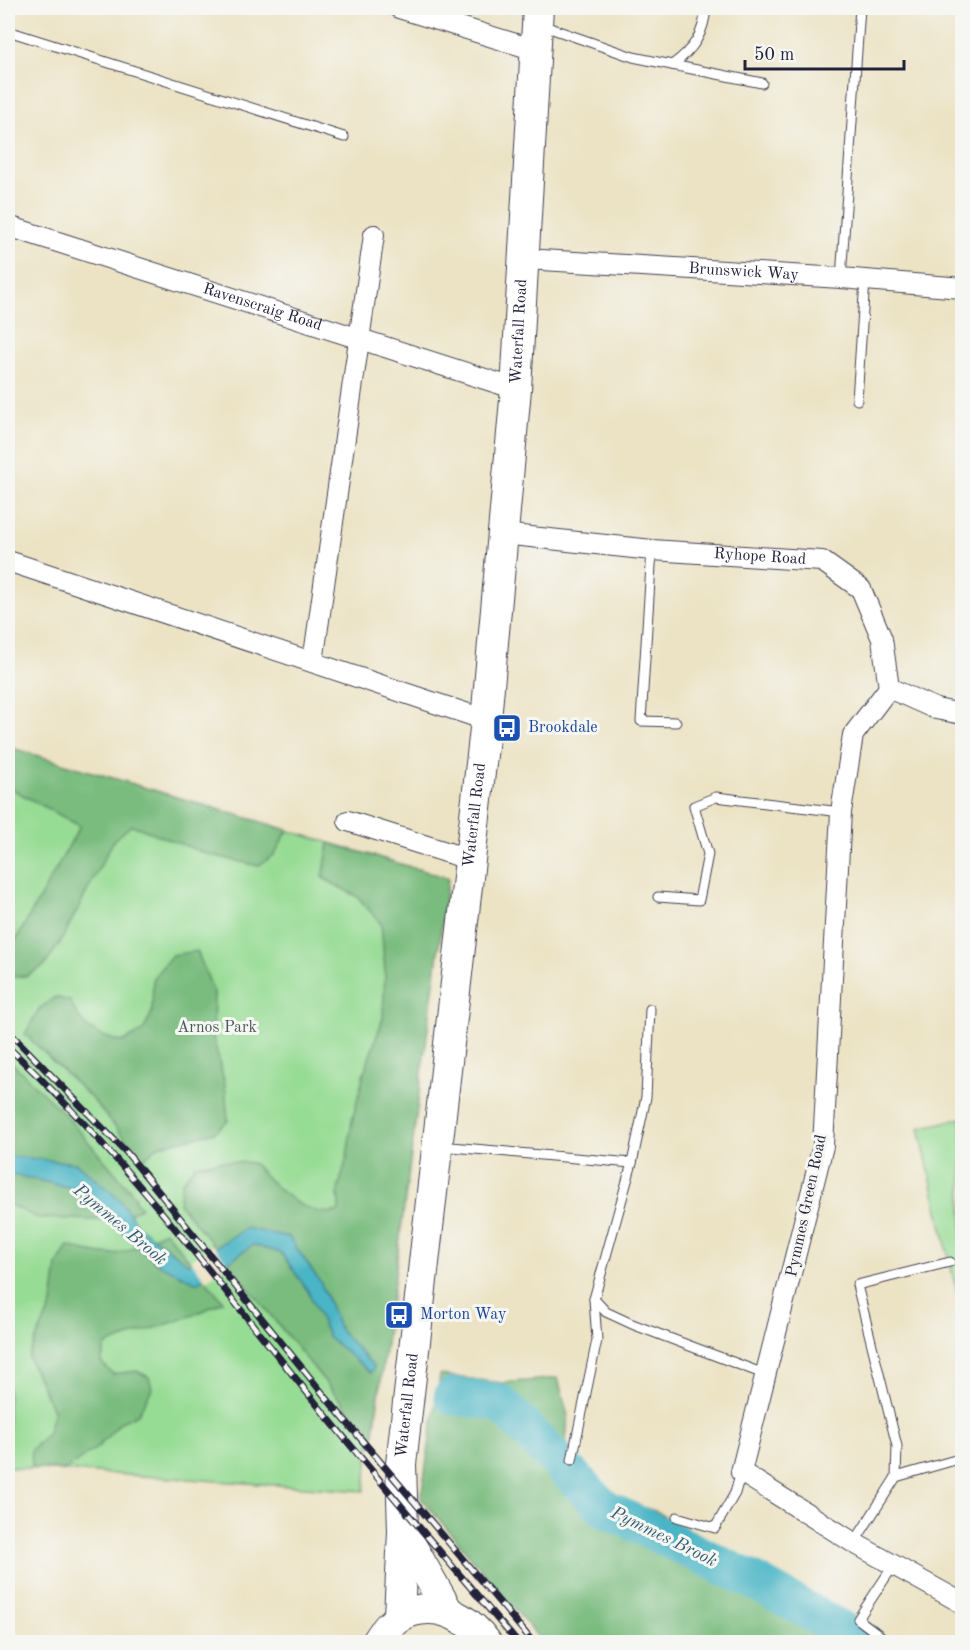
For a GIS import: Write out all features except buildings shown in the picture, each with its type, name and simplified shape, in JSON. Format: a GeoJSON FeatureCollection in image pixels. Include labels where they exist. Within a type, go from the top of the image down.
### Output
{"type":"FeatureCollection","features":[{"type":"Feature","properties":{"kind":"main road","name":"Waterfall Road"},"geometry":{"type":"LineString","coordinates":[[448,1611],[403,1531],[401,1464],[486,720],[516,390],[537,27]]}},
{"type":"Feature","properties":{"kind":"main road"},"geometry":{"type":"LineString","coordinates":[[399,1617],[403,1531]]}},
{"type":"Feature","properties":{"kind":"main road"},"geometry":{"type":"LineString","coordinates":[[377,1642],[385,1630],[399,1617],[426,1609],[448,1611],[463,1618],[486,1642]]}},
{"type":"Feature","properties":{"kind":"street"},"geometry":{"type":"LineString","coordinates":[[402,8],[537,27]]}},
{"type":"Feature","properties":{"kind":"street","name":"Ravenscraig Road"},"geometry":{"type":"LineString","coordinates":[[8,226],[361,338],[516,390]]}},
{"type":"Feature","properties":{"kind":"street"},"geometry":{"type":"LineString","coordinates":[[313,662],[374,235]]}},
{"type":"Feature","properties":{"kind":"street","name":"Brunswick Way"},"geometry":{"type":"LineString","coordinates":[[525,259],[841,278],[963,288]]}},
{"type":"Feature","properties":{"kind":"street","name":"Ryhope Road"},"geometry":{"type":"LineString","coordinates":[[503,534],[652,550],[822,561],[861,589],[882,639],[889,688]]}},
{"type":"Feature","properties":{"kind":"street"},"geometry":{"type":"LineString","coordinates":[[8,561],[486,720]]}},
{"type":"Feature","properties":{"kind":"street"},"geometry":{"type":"LineString","coordinates":[[889,688],[936,709],[963,714]]}},
{"type":"Feature","properties":{"kind":"street","name":"Pymmes Green Road"},"geometry":{"type":"LineString","coordinates":[[741,1473],[823,1146],[841,812],[853,735],[889,688]]}},
{"type":"Feature","properties":{"kind":"street"},"geometry":{"type":"LineString","coordinates":[[348,821],[471,860]]}},
{"type":"Feature","properties":{"kind":"street"},"geometry":{"type":"LineString","coordinates":[[741,1473],[893,1566],[963,1603]]}},
{"type":"Feature","properties":{"kind":"lane"},"geometry":{"type":"LineString","coordinates":[[672,65],[691,51],[704,25],[706,8]]}},
{"type":"Feature","properties":{"kind":"lane"},"geometry":{"type":"LineString","coordinates":[[841,278],[860,8]]}},
{"type":"Feature","properties":{"kind":"lane"},"geometry":{"type":"LineString","coordinates":[[537,27],[633,57],[762,83]]}},
{"type":"Feature","properties":{"kind":"lane"},"geometry":{"type":"LineString","coordinates":[[8,31],[344,136]]}},
{"type":"Feature","properties":{"kind":"lane"},"geometry":{"type":"LineString","coordinates":[[857,400],[865,280]]}},
{"type":"Feature","properties":{"kind":"lane"},"geometry":{"type":"LineString","coordinates":[[652,550],[641,721],[676,722]]}},
{"type":"Feature","properties":{"kind":"lane"},"geometry":{"type":"LineString","coordinates":[[657,897],[699,900],[708,854],[694,806],[716,797],[841,812]]}},
{"type":"Feature","properties":{"kind":"lane"},"geometry":{"type":"LineString","coordinates":[[572,1460],[597,1340],[594,1299],[632,1163],[646,1096],[650,1009]]}},
{"type":"Feature","properties":{"kind":"lane"},"geometry":{"type":"LineString","coordinates":[[439,1146],[632,1163]]}},
{"type":"Feature","properties":{"kind":"lane"},"geometry":{"type":"LineString","coordinates":[[854,1543],[896,1477],[897,1446],[857,1285],[950,1262]]}},
{"type":"Feature","properties":{"kind":"lane"},"geometry":{"type":"LineString","coordinates":[[594,1299],[606,1312],[632,1324],[764,1374]]}},
{"type":"Feature","properties":{"kind":"lane"},"geometry":{"type":"LineString","coordinates":[[896,1477],[963,1458]]}},
{"type":"Feature","properties":{"kind":"lane"},"geometry":{"type":"LineString","coordinates":[[677,1517],[715,1528],[735,1493],[741,1473]]}},
{"type":"Feature","properties":{"kind":"lane"},"geometry":{"type":"LineString","coordinates":[[886,1640],[858,1619],[893,1566]]}},
{"type":"Feature","properties":{"kind":"green space","name":"Arnos Park"},"geometry":{"type":"Polygon","coordinates":[[[8,747],[448,878],[364,1491],[8,1467],[8,747]]]}},
{"type":"Feature","properties":{"kind":"green space"},"geometry":{"type":"Polygon","coordinates":[[[8,747],[288,830],[274,855],[258,866],[207,854],[132,825],[114,840],[61,941],[44,966],[26,976],[9,977],[8,934],[17,938],[80,826],[8,787],[8,747]]]}},
{"type":"Feature","properties":{"kind":"green space"},"geometry":{"type":"Polygon","coordinates":[[[329,843],[448,878],[373,1440],[361,1421],[358,1422],[179,1203],[182,1182],[195,1165],[220,1161],[253,1163],[270,1181],[303,1206],[327,1213],[339,1211],[338,1190],[347,1157],[352,1121],[364,1073],[383,1018],[385,971],[381,924],[358,897],[323,878],[329,843]]]}},
{"type":"Feature","properties":{"kind":"green space"},"geometry":{"type":"Polygon","coordinates":[[[197,951],[214,993],[213,1037],[225,1084],[228,1121],[215,1132],[158,1146],[143,1160],[93,1100],[25,1034],[39,1009],[55,997],[70,1001],[79,1018],[90,1029],[122,1042],[143,1031],[152,1012],[153,978],[172,955],[197,951]]]}},
{"type":"Feature","properties":{"kind":"green space"},"geometry":{"type":"Polygon","coordinates":[[[8,1059],[66,1116],[136,1197],[134,1199],[141,1208],[127,1214],[99,1220],[38,1218],[8,1204],[8,1059]]]}},
{"type":"Feature","properties":{"kind":"green space"},"geometry":{"type":"Polygon","coordinates":[[[962,1118],[962,1315],[919,1128],[962,1118]]]}},
{"type":"Feature","properties":{"kind":"green space"},"geometry":{"type":"Polygon","coordinates":[[[165,1231],[223,1301],[180,1320],[106,1345],[101,1362],[113,1374],[137,1371],[149,1377],[152,1389],[138,1414],[121,1422],[98,1447],[65,1470],[32,1468],[31,1450],[47,1434],[54,1412],[28,1357],[52,1304],[57,1265],[68,1246],[98,1254],[119,1253],[165,1231]]]}},
{"type":"Feature","properties":{"kind":"green space"},"geometry":{"type":"Polygon","coordinates":[[[440,1375],[502,1383],[558,1378],[568,1416],[563,1482],[658,1512],[719,1554],[873,1642],[542,1642],[421,1498],[440,1375]]]}},
{"type":"Feature","properties":{"kind":"water"},"geometry":{"type":"Polygon","coordinates":[[[8,1156],[76,1163],[120,1200],[138,1226],[189,1264],[246,1228],[289,1237],[321,1283],[340,1330],[374,1367],[371,1373],[329,1338],[308,1291],[281,1253],[253,1245],[197,1283],[160,1265],[72,1188],[8,1174],[8,1156]]]}},
{"type":"Feature","properties":{"kind":"pier"},"geometry":{"type":"Polygon","coordinates":[[[213,1245],[229,1265],[206,1280],[190,1260],[213,1245]]]}},
{"type":"Feature","properties":{"kind":"waterway","name":"Pymmes Brook"},"geometry":{"type":"LineString","coordinates":[[453,1396],[499,1402],[604,1508],[754,1581],[864,1642]]}},
{"type":"Feature","properties":{"kind":"railway"},"geometry":{"type":"LineString","coordinates":[[8,1031],[127,1153],[333,1406],[533,1642]]}},
{"type":"Feature","properties":{"kind":"railway"},"geometry":{"type":"LineString","coordinates":[[8,1047],[121,1164],[348,1443],[517,1642]]}},
{"type":"Feature","properties":{"kind":"place","name":"Brookdale"},"geometry":{"type":"Point","coordinates":[507,728]}},
{"type":"Feature","properties":{"kind":"place","name":"Morton Way"},"geometry":{"type":"Point","coordinates":[399,1315]}}]}
